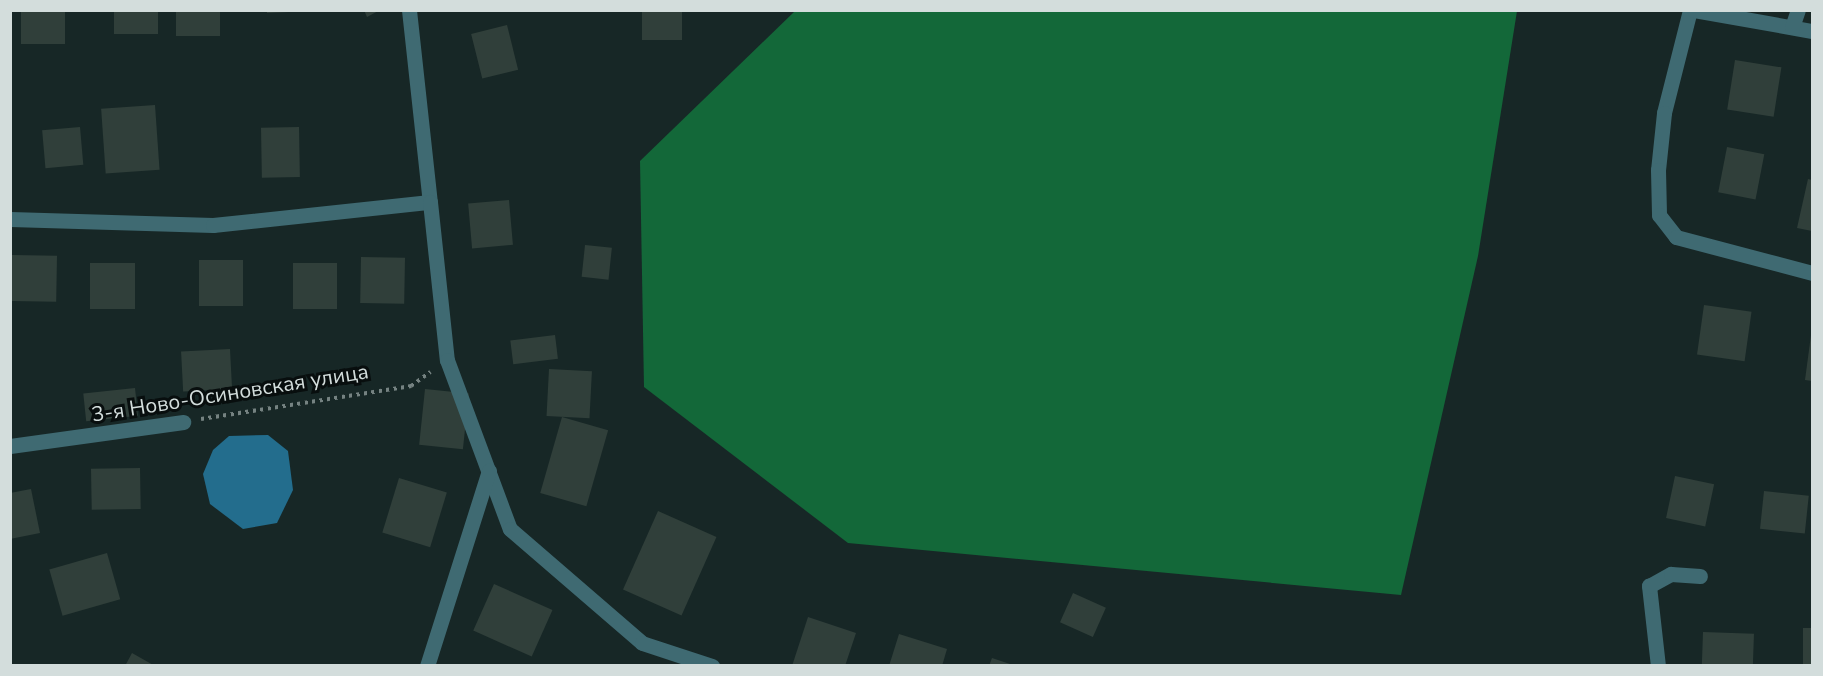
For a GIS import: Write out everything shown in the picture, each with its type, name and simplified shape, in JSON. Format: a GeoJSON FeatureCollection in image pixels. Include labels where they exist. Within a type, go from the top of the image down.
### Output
{"type":"FeatureCollection","features":[{"type":"Feature","properties":{"kind":"street"},"geometry":{"type":"LineString","coordinates":[[409,10],[447,360],[510,529],[642,643],[712,666]]}},
{"type":"Feature","properties":{"kind":"street"},"geometry":{"type":"LineString","coordinates":[[1812,31],[1692,10],[1664,113],[1658,170],[1659,215],[1676,237],[1812,273]]}},
{"type":"Feature","properties":{"kind":"street"},"geometry":{"type":"LineString","coordinates":[[1792,27],[1798,10]]}},
{"type":"Feature","properties":{"kind":"street"},"geometry":{"type":"LineString","coordinates":[[10,219],[213,225],[430,202]]}},
{"type":"Feature","properties":{"kind":"street","name":"3-я Ново-Осиновская улица"},"geometry":{"type":"LineString","coordinates":[[10,446],[183,422]]}},
{"type":"Feature","properties":{"kind":"street"},"geometry":{"type":"LineString","coordinates":[[427,666],[489,471]]}},
{"type":"Feature","properties":{"kind":"street"},"geometry":{"type":"LineString","coordinates":[[1658,666],[1649,586],[1671,574],[1700,576]]}},
{"type":"Feature","properties":{"kind":"path","name":"3-я Ново-Осиновская улица"},"geometry":{"type":"LineString","coordinates":[[183,422],[411,386],[447,360]]}},
{"type":"Feature","properties":{"kind":"green space"},"geometry":{"type":"Polygon","coordinates":[[[795,11],[1517,11],[1478,256],[1401,595],[848,543],[644,387],[640,161],[795,11]]]}},
{"type":"Feature","properties":{"kind":"water"},"geometry":{"type":"Polygon","coordinates":[[[268,435],[288,451],[293,490],[277,523],[243,529],[210,504],[203,474],[213,450],[229,436],[268,435]]]}},
{"type":"Feature","properties":{"kind":"building"},"geometry":{"type":"Polygon","coordinates":[[[21,10],[65,10],[65,44],[21,44],[21,10]]]}},
{"type":"Feature","properties":{"kind":"building"},"geometry":{"type":"Polygon","coordinates":[[[114,10],[158,10],[158,34],[114,34],[114,10]]]}},
{"type":"Feature","properties":{"kind":"building"},"geometry":{"type":"Polygon","coordinates":[[[176,10],[220,10],[220,36],[176,36],[176,10]]]}},
{"type":"Feature","properties":{"kind":"building"},"geometry":{"type":"Polygon","coordinates":[[[267,10],[289,10],[289,12],[267,13],[267,10]]]}},
{"type":"Feature","properties":{"kind":"building"},"geometry":{"type":"Polygon","coordinates":[[[364,10],[380,10],[367,17],[364,10]]]}},
{"type":"Feature","properties":{"kind":"building"},"geometry":{"type":"Polygon","coordinates":[[[642,10],[682,10],[682,40],[642,40],[642,10]]]}},
{"type":"Feature","properties":{"kind":"building"},"geometry":{"type":"Polygon","coordinates":[[[507,25],[518,70],[482,79],[471,34],[507,25]]]}},
{"type":"Feature","properties":{"kind":"building"},"geometry":{"type":"Polygon","coordinates":[[[1735,60],[1781,67],[1774,117],[1727,109],[1735,60]]]}},
{"type":"Feature","properties":{"kind":"building"},"geometry":{"type":"Polygon","coordinates":[[[155,105],[160,170],[106,174],[101,109],[155,105]]]}},
{"type":"Feature","properties":{"kind":"building"},"geometry":{"type":"Polygon","coordinates":[[[80,127],[83,165],[45,168],[42,130],[80,127]]]}},
{"type":"Feature","properties":{"kind":"building"},"geometry":{"type":"Polygon","coordinates":[[[299,127],[300,177],[262,178],[261,128],[299,127]]]}},
{"type":"Feature","properties":{"kind":"building"},"geometry":{"type":"Polygon","coordinates":[[[1727,147],[1764,154],[1756,199],[1718,192],[1727,147]]]}},
{"type":"Feature","properties":{"kind":"building"},"geometry":{"type":"Polygon","coordinates":[[[1808,179],[1812,180],[1812,231],[1797,228],[1808,179]]]}},
{"type":"Feature","properties":{"kind":"building"},"geometry":{"type":"Polygon","coordinates":[[[509,200],[513,245],[472,248],[468,204],[509,200]]]}},
{"type":"Feature","properties":{"kind":"building"},"geometry":{"type":"Polygon","coordinates":[[[585,245],[612,248],[609,280],[582,277],[585,245]]]}},
{"type":"Feature","properties":{"kind":"building"},"geometry":{"type":"Polygon","coordinates":[[[12,255],[57,256],[56,302],[11,301],[12,255]]]}},
{"type":"Feature","properties":{"kind":"building"},"geometry":{"type":"Polygon","coordinates":[[[361,257],[405,258],[404,304],[360,303],[361,257]]]}},
{"type":"Feature","properties":{"kind":"building"},"geometry":{"type":"Polygon","coordinates":[[[199,260],[243,260],[243,306],[199,306],[199,260]]]}},
{"type":"Feature","properties":{"kind":"building"},"geometry":{"type":"Polygon","coordinates":[[[90,263],[135,263],[135,309],[90,309],[90,263]]]}},
{"type":"Feature","properties":{"kind":"building"},"geometry":{"type":"Polygon","coordinates":[[[293,263],[337,263],[337,309],[293,309],[293,263]]]}},
{"type":"Feature","properties":{"kind":"building"},"geometry":{"type":"Polygon","coordinates":[[[1704,305],[1752,312],[1745,361],[1697,355],[1704,305]]]}},
{"type":"Feature","properties":{"kind":"building"},"geometry":{"type":"Polygon","coordinates":[[[555,335],[558,359],[513,364],[510,340],[555,335]]]}},
{"type":"Feature","properties":{"kind":"building"},"geometry":{"type":"Polygon","coordinates":[[[1812,335],[1812,381],[1805,380],[1812,335]]]}},
{"type":"Feature","properties":{"kind":"building"},"geometry":{"type":"Polygon","coordinates":[[[230,349],[232,389],[183,392],[181,352],[230,349]]]}},
{"type":"Feature","properties":{"kind":"building"},"geometry":{"type":"Polygon","coordinates":[[[549,369],[592,371],[589,418],[547,416],[549,369]]]}},
{"type":"Feature","properties":{"kind":"building"},"geometry":{"type":"Polygon","coordinates":[[[135,388],[138,416],[86,421],[83,393],[135,388]]]}},
{"type":"Feature","properties":{"kind":"building"},"geometry":{"type":"Polygon","coordinates":[[[425,389],[469,394],[463,449],[419,445],[425,389]]]}},
{"type":"Feature","properties":{"kind":"building"},"geometry":{"type":"Polygon","coordinates":[[[562,417],[608,430],[586,506],[540,493],[562,417]]]}},
{"type":"Feature","properties":{"kind":"building"},"geometry":{"type":"Polygon","coordinates":[[[140,468],[141,509],[92,510],[91,469],[140,468]]]}},
{"type":"Feature","properties":{"kind":"building"},"geometry":{"type":"Polygon","coordinates":[[[1675,476],[1714,484],[1705,526],[1666,518],[1675,476]]]}},
{"type":"Feature","properties":{"kind":"building"},"geometry":{"type":"Polygon","coordinates":[[[399,478],[447,493],[430,547],[382,533],[399,478]]]}},
{"type":"Feature","properties":{"kind":"building"},"geometry":{"type":"Polygon","coordinates":[[[31,489],[40,533],[10,539],[10,493],[31,489]]]}},
{"type":"Feature","properties":{"kind":"building"},"geometry":{"type":"Polygon","coordinates":[[[1764,491],[1809,496],[1805,533],[1760,529],[1764,491]]]}},
{"type":"Feature","properties":{"kind":"building"},"geometry":{"type":"Polygon","coordinates":[[[658,511],[716,537],[681,616],[623,590],[658,511]]]}},
{"type":"Feature","properties":{"kind":"building"},"geometry":{"type":"Polygon","coordinates":[[[107,553],[120,599],[63,616],[49,570],[107,553]]]}},
{"type":"Feature","properties":{"kind":"building"},"geometry":{"type":"Polygon","coordinates":[[[494,584],[552,610],[532,657],[473,631],[494,584]]]}},
{"type":"Feature","properties":{"kind":"building"},"geometry":{"type":"Polygon","coordinates":[[[1073,593],[1106,608],[1093,637],[1060,622],[1073,593]]]}},
{"type":"Feature","properties":{"kind":"building"},"geometry":{"type":"Polygon","coordinates":[[[808,617],[856,633],[845,666],[792,666],[808,617]]]}},
{"type":"Feature","properties":{"kind":"building"},"geometry":{"type":"Polygon","coordinates":[[[1803,628],[1812,628],[1812,666],[1803,666],[1803,628]]]}},
{"type":"Feature","properties":{"kind":"building"},"geometry":{"type":"Polygon","coordinates":[[[1703,632],[1754,634],[1753,666],[1702,666],[1703,632]]]}},
{"type":"Feature","properties":{"kind":"building"},"geometry":{"type":"Polygon","coordinates":[[[899,634],[947,649],[942,666],[889,666],[899,634]]]}},
{"type":"Feature","properties":{"kind":"building"},"geometry":{"type":"Polygon","coordinates":[[[132,653],[155,666],[125,666],[132,653]]]}},
{"type":"Feature","properties":{"kind":"building"},"geometry":{"type":"Polygon","coordinates":[[[992,658],[1013,665],[1013,666],[989,666],[992,658]]]}}]}
